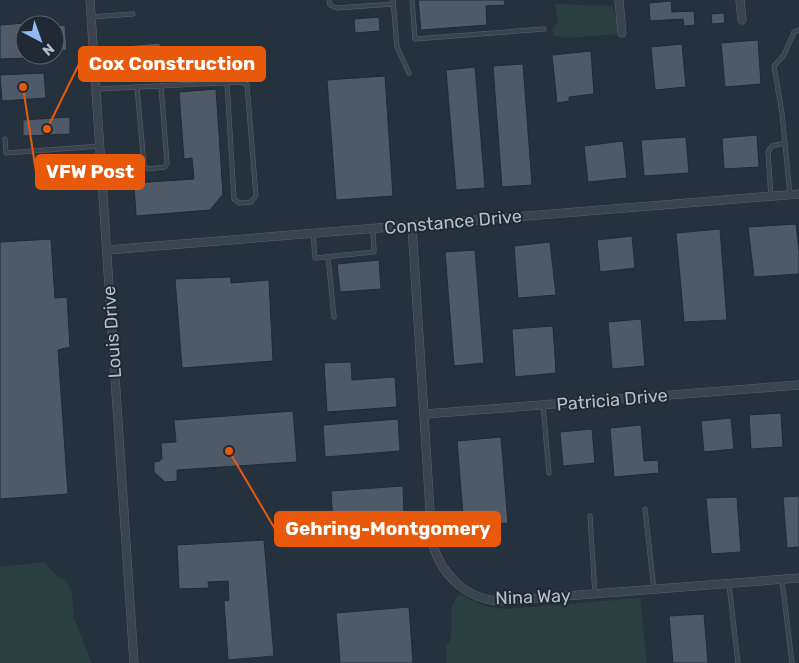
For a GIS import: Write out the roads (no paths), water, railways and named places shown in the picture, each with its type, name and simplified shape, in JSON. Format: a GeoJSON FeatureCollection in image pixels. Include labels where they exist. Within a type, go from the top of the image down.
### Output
{"type":"FeatureCollection","features":[{"type":"Feature","properties":{"kind":"street","name":"Louis Drive"},"geometry":{"type":"LineString","coordinates":[[90,0],[134,663]]}},
{"type":"Feature","properties":{"kind":"street"},"geometry":{"type":"LineString","coordinates":[[619,0],[622,33]]}},
{"type":"Feature","properties":{"kind":"street"},"geometry":{"type":"LineString","coordinates":[[740,0],[742,20]]}},
{"type":"Feature","properties":{"kind":"street","name":"Constance Drive"},"geometry":{"type":"LineString","coordinates":[[107,250],[799,194]]}},
{"type":"Feature","properties":{"kind":"street","name":"Nina Way"},"geometry":{"type":"LineString","coordinates":[[412,226],[432,542],[439,562],[450,577],[473,594],[493,601],[799,578]]}},
{"type":"Feature","properties":{"kind":"street","name":"Patricia Drive"},"geometry":{"type":"LineString","coordinates":[[425,414],[799,385]]}},
{"type":"Feature","properties":{"kind":"lane"},"geometry":{"type":"LineString","coordinates":[[329,0],[330,4],[337,8],[393,2],[397,47],[409,72]]}},
{"type":"Feature","properties":{"kind":"lane"},"geometry":{"type":"LineString","coordinates":[[412,0],[415,38],[544,29]]}},
{"type":"Feature","properties":{"kind":"lane"},"geometry":{"type":"LineString","coordinates":[[91,17],[133,14]]}},
{"type":"Feature","properties":{"kind":"lane"},"geometry":{"type":"LineString","coordinates":[[790,195],[782,113],[774,66],[784,55],[794,32],[799,30]]}},
{"type":"Feature","properties":{"kind":"lane"},"geometry":{"type":"LineString","coordinates":[[97,90],[227,82],[242,82],[247,85],[256,196],[251,202],[239,203],[234,199],[227,82]]}},
{"type":"Feature","properties":{"kind":"lane"},"geometry":{"type":"LineString","coordinates":[[137,87],[144,166],[148,169],[165,167],[168,163],[161,86]]}},
{"type":"Feature","properties":{"kind":"lane"},"geometry":{"type":"LineString","coordinates":[[5,139],[6,153],[101,146]]}},
{"type":"Feature","properties":{"kind":"lane"},"geometry":{"type":"LineString","coordinates":[[771,197],[768,152],[772,146],[785,143]]}},
{"type":"Feature","properties":{"kind":"lane"},"geometry":{"type":"LineString","coordinates":[[313,234],[315,258],[328,257],[374,252],[373,229]]}},
{"type":"Feature","properties":{"kind":"lane"},"geometry":{"type":"LineString","coordinates":[[328,257],[334,317]]}},
{"type":"Feature","properties":{"kind":"lane"},"geometry":{"type":"LineString","coordinates":[[543,405],[549,473]]}},
{"type":"Feature","properties":{"kind":"lane"},"geometry":{"type":"LineString","coordinates":[[646,509],[654,590]]}},
{"type":"Feature","properties":{"kind":"lane"},"geometry":{"type":"LineString","coordinates":[[590,516],[594,594]]}},
{"type":"Feature","properties":{"kind":"lane"},"geometry":{"type":"LineString","coordinates":[[782,580],[792,663]]}},
{"type":"Feature","properties":{"kind":"lane"},"geometry":{"type":"LineString","coordinates":[[728,584],[738,663]]}},
{"type":"Feature","properties":{"kind":"place","name":"VFW Post"},"geometry":{"type":"Point","coordinates":[23,87]}},
{"type":"Feature","properties":{"kind":"place","name":"Cox Construction"},"geometry":{"type":"Point","coordinates":[47,129]}},
{"type":"Feature","properties":{"kind":"place","name":"Gehring-Montgomery"},"geometry":{"type":"Point","coordinates":[229,451]}}]}
